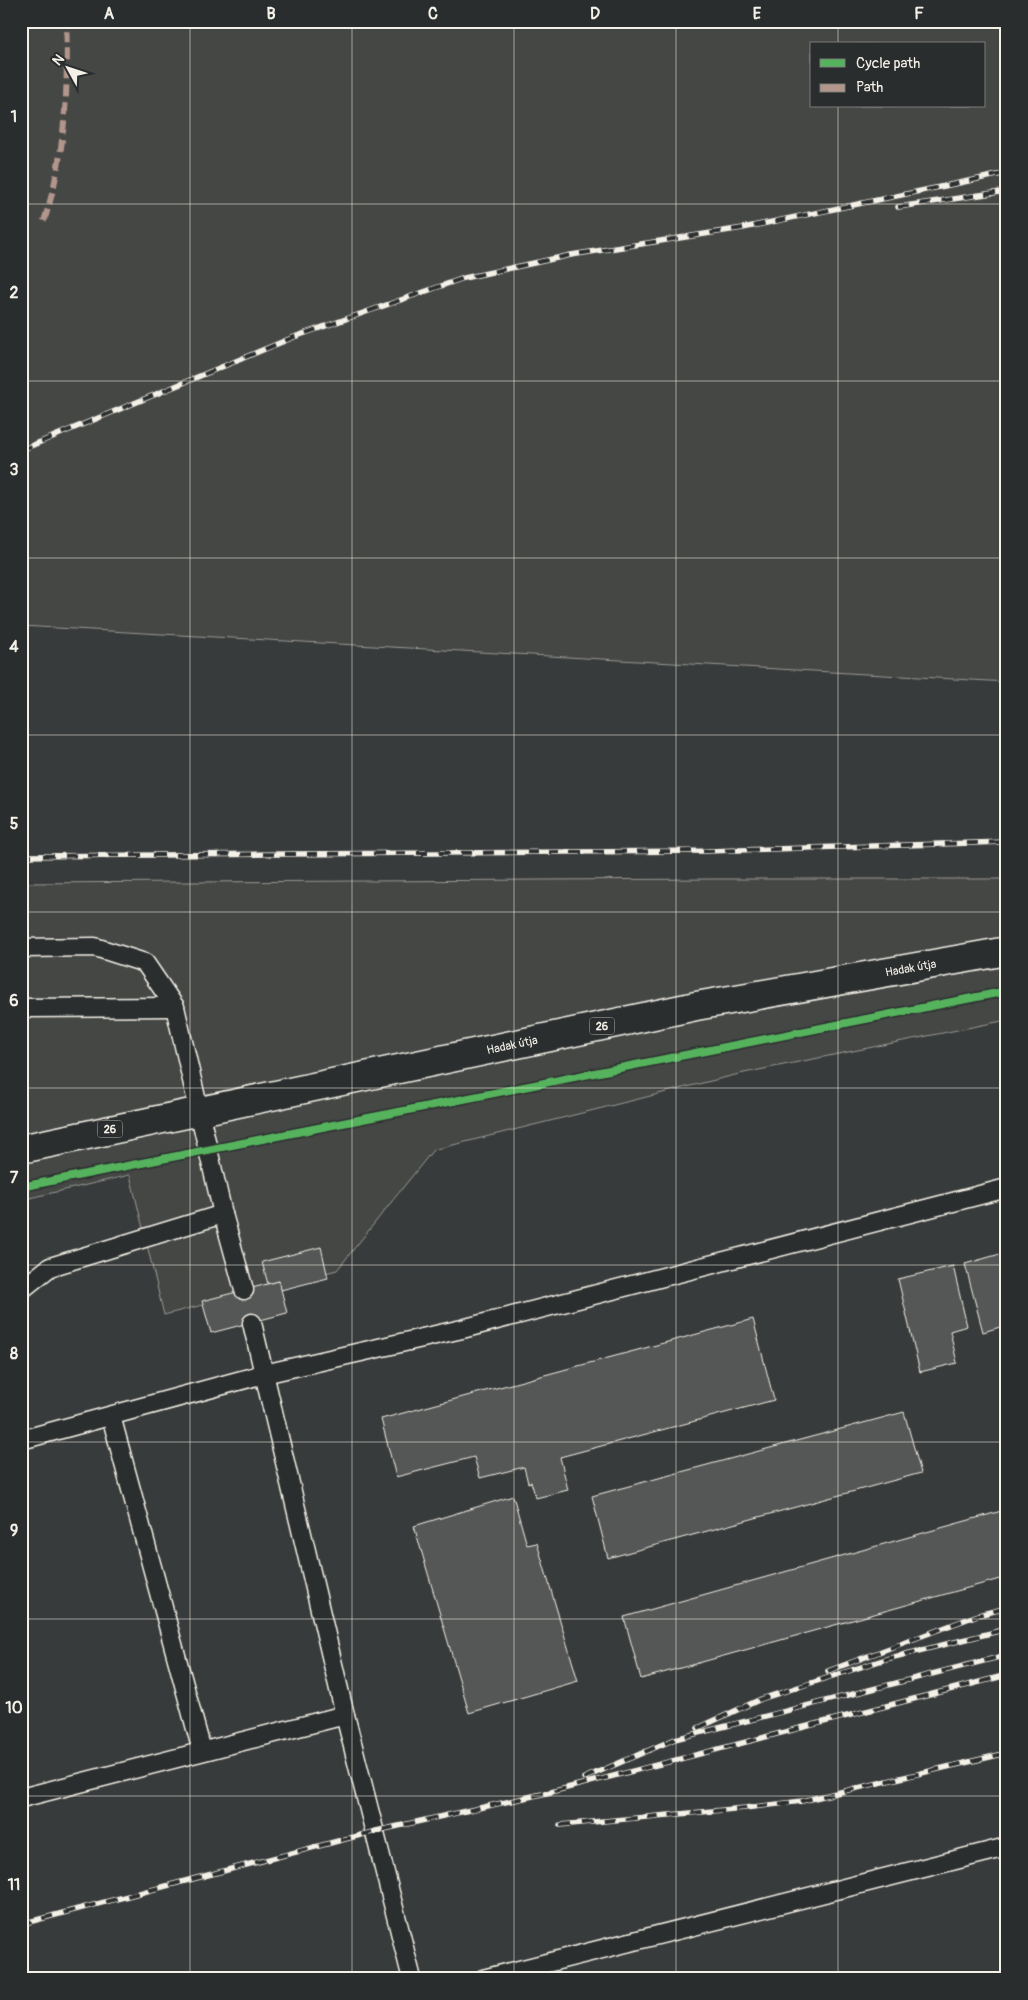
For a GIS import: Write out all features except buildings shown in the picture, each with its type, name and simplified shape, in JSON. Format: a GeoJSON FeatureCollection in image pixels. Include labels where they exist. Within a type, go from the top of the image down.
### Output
{"type":"FeatureCollection","features":[{"type":"Feature","properties":{"kind":"main road","name":"Hadak útja"},"geometry":{"type":"LineString","coordinates":[[21,1149],[696,1006],[1007,951]]}},
{"type":"Feature","properties":{"kind":"lane"},"geometry":{"type":"LineString","coordinates":[[21,948],[94,947],[145,963],[176,1007],[198,1110],[223,1214],[244,1290]]}},
{"type":"Feature","properties":{"kind":"lane"},"geometry":{"type":"LineString","coordinates":[[21,1008],[176,1007]]}},
{"type":"Feature","properties":{"kind":"lane"},"geometry":{"type":"LineString","coordinates":[[21,1440],[264,1374],[462,1329],[1007,1188]]}},
{"type":"Feature","properties":{"kind":"lane"},"geometry":{"type":"LineString","coordinates":[[21,1290],[50,1267],[223,1214]]}},
{"type":"Feature","properties":{"kind":"lane"},"geometry":{"type":"LineString","coordinates":[[252,1323],[345,1715],[412,1979]]}},
{"type":"Feature","properties":{"kind":"lane"},"geometry":{"type":"LineString","coordinates":[[111,1416],[202,1751]]}},
{"type":"Feature","properties":{"kind":"lane"},"geometry":{"type":"LineString","coordinates":[[21,1798],[345,1715]]}},
{"type":"Feature","properties":{"kind":"lane"},"geometry":{"type":"LineString","coordinates":[[483,1979],[1007,1847]]}},
{"type":"Feature","properties":{"kind":"shaded area"},"geometry":{"type":"Polygon","coordinates":[[[21,21],[1007,21],[1007,682],[21,626],[21,21]]]}},
{"type":"Feature","properties":{"kind":"shaded area"},"geometry":{"type":"Polygon","coordinates":[[[21,626],[1007,682],[1007,879],[21,883],[21,626]]]}},
{"type":"Feature","properties":{"kind":"shaded area"},"geometry":{"type":"Polygon","coordinates":[[[1007,879],[1007,1020],[739,1074],[433,1150],[337,1270],[164,1315],[130,1175],[21,1200],[21,883],[1007,879]]]}},
{"type":"Feature","properties":{"kind":"shaded area"},"geometry":{"type":"Polygon","coordinates":[[[1007,1020],[1007,1979],[21,1979],[21,1200],[130,1175],[165,1315],[337,1270],[433,1150],[739,1074],[1007,1020]]]}},
{"type":"Feature","properties":{"kind":"railway"},"geometry":{"type":"LineString","coordinates":[[21,450],[294,337],[464,278],[571,255],[743,228],[1007,173]]}},
{"type":"Feature","properties":{"kind":"railway"},"geometry":{"type":"LineString","coordinates":[[898,207],[1007,191]]}},
{"type":"Feature","properties":{"kind":"railway"},"geometry":{"type":"LineString","coordinates":[[21,856],[707,851],[1007,842]]}},
{"type":"Feature","properties":{"kind":"railway"},"geometry":{"type":"LineString","coordinates":[[828,1671],[978,1615],[1007,1608]]}},
{"type":"Feature","properties":{"kind":"railway"},"geometry":{"type":"LineString","coordinates":[[698,1728],[761,1699],[886,1659],[1007,1629]]}},
{"type":"Feature","properties":{"kind":"railway"},"geometry":{"type":"LineString","coordinates":[[584,1778],[675,1739],[1007,1655]]}},
{"type":"Feature","properties":{"kind":"railway"},"geometry":{"type":"LineString","coordinates":[[21,1924],[376,1831],[551,1792],[1007,1675]]}},
{"type":"Feature","properties":{"kind":"railway"},"geometry":{"type":"LineString","coordinates":[[560,1825],[802,1801],[1007,1753]]}},
{"type":"Feature","properties":{"kind":"marked path"},"geometry":{"type":"LineString","coordinates":[[44,221],[57,173],[64,122],[67,72],[66,21]]}},
{"type":"Feature","properties":{"kind":"cycle path"},"geometry":{"type":"LineString","coordinates":[[21,1187],[1007,991]]}}]}
